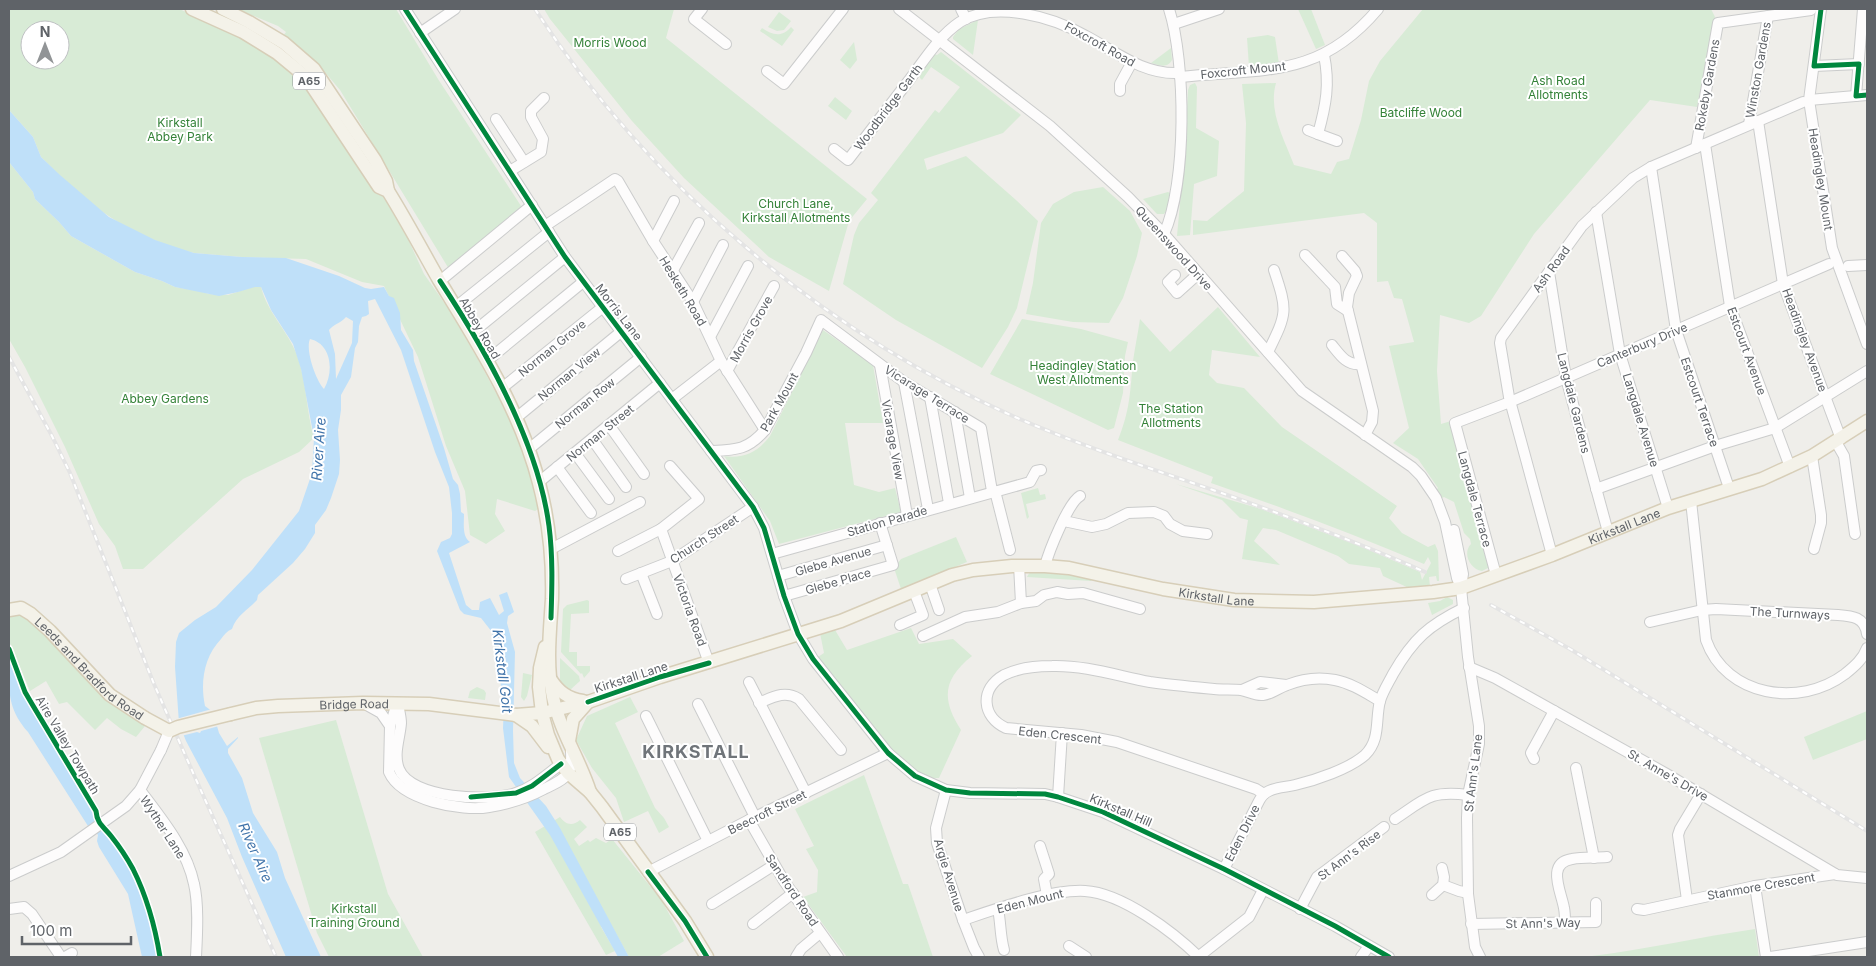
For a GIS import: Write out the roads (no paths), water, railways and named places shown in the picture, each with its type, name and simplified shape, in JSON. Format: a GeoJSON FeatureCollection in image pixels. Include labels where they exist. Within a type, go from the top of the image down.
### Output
{"type":"FeatureCollection","features":[{"type":"Feature","properties":{"kind":"main road","name":"Abbey Road"},"geometry":{"type":"LineString","coordinates":[[192,9],[243,32],[277,53],[306,77],[379,188],[388,191],[488,360],[529,449],[549,525],[552,598],[549,635],[550,680],[556,709]]}},
{"type":"Feature","properties":{"kind":"main road","name":"A65"},"geometry":{"type":"LineString","coordinates":[[223,9],[284,43],[314,69],[375,160],[386,181],[388,191]]}},
{"type":"Feature","properties":{"kind":"main road","name":"Kirkstall Lane"},"geometry":{"type":"LineString","coordinates":[[542,715],[556,709],[588,702],[660,677],[841,620],[952,575],[966,572],[1019,565],[1069,568],[1163,589],[1234,600],[1314,602],[1461,588],[1552,556],[1668,508],[1762,479],[1812,456],[1867,420]]}},
{"type":"Feature","properties":{"kind":"main road","name":"Leeds and Bradford Road"},"geometry":{"type":"LineString","coordinates":[[9,610],[21,608],[31,614],[50,631],[110,695],[169,731]]}},
{"type":"Feature","properties":{"kind":"main road","name":"Abbey Road"},"geometry":{"type":"LineString","coordinates":[[542,715],[539,687],[540,668],[549,635]]}},
{"type":"Feature","properties":{"kind":"main road"},"geometry":{"type":"LineString","coordinates":[[550,680],[565,696],[588,702]]}},
{"type":"Feature","properties":{"kind":"main road"},"geometry":{"type":"LineString","coordinates":[[539,687],[531,707],[516,715],[532,726],[562,765]]}},
{"type":"Feature","properties":{"kind":"main road"},"geometry":{"type":"LineString","coordinates":[[570,746],[569,736],[573,719],[588,702]]}},
{"type":"Feature","properties":{"kind":"main road","name":"Bridge Road"},"geometry":{"type":"LineString","coordinates":[[169,731],[178,727],[256,708],[278,706],[397,703],[441,705],[516,715],[542,715]]}},
{"type":"Feature","properties":{"kind":"main road","name":"A65"},"geometry":{"type":"LineString","coordinates":[[556,709],[587,786],[648,872],[686,921],[707,957]]}},
{"type":"Feature","properties":{"kind":"main road","name":"A65"},"geometry":{"type":"LineString","coordinates":[[542,715],[562,765],[587,786]]}},
{"type":"Feature","properties":{"kind":"street","name":"Morris Lane"},"geometry":{"type":"LineString","coordinates":[[405,9],[565,257],[712,451],[749,510],[764,528],[784,596],[798,634]]}},
{"type":"Feature","properties":{"kind":"street"},"geometry":{"type":"LineString","coordinates":[[420,33],[456,9]]}},
{"type":"Feature","properties":{"kind":"street"},"geometry":{"type":"LineString","coordinates":[[702,9],[694,19],[726,44]]}},
{"type":"Feature","properties":{"kind":"street"},"geometry":{"type":"LineString","coordinates":[[767,71],[784,84],[843,9]]}},
{"type":"Feature","properties":{"kind":"street","name":"Queenswood Drive"},"geometry":{"type":"LineString","coordinates":[[899,9],[1056,131],[1128,197],[1164,234],[1302,391],[1412,467],[1436,498],[1445,522],[1457,578],[1461,588]]}},
{"type":"Feature","properties":{"kind":"street"},"geometry":{"type":"LineString","coordinates":[[961,9],[966,19]]}},
{"type":"Feature","properties":{"kind":"street"},"geometry":{"type":"LineString","coordinates":[[1164,234],[1170,222],[1179,165],[1181,109],[1174,24],[1168,9]]}},
{"type":"Feature","properties":{"kind":"street"},"geometry":{"type":"LineString","coordinates":[[1174,24],[1219,9]]}},
{"type":"Feature","properties":{"kind":"street","name":"Foxcroft Mount"},"geometry":{"type":"LineString","coordinates":[[1179,75],[1267,70],[1298,64],[1324,55],[1349,37],[1378,9]]}},
{"type":"Feature","properties":{"kind":"street"},"geometry":{"type":"LineString","coordinates":[[1768,16],[1816,9]]}},
{"type":"Feature","properties":{"kind":"street","name":"Headingley Mount"},"geometry":{"type":"LineString","coordinates":[[1816,9],[1814,66],[1806,101],[1832,248],[1867,344]]}},
{"type":"Feature","properties":{"kind":"street"},"geometry":{"type":"LineString","coordinates":[[1856,96],[1864,9]]}},
{"type":"Feature","properties":{"kind":"street","name":"Foxcroft Road"},"geometry":{"type":"LineString","coordinates":[[940,40],[966,19],[975,15],[996,12],[1026,14],[1061,22],[1132,62],[1160,73],[1179,75]]}},
{"type":"Feature","properties":{"kind":"street","name":"Rokeby Gardens"},"geometry":{"type":"LineString","coordinates":[[1700,146],[1718,23],[1768,16]]}},
{"type":"Feature","properties":{"kind":"street","name":"Winston Gardens"},"geometry":{"type":"LineString","coordinates":[[1754,123],[1768,16]]}},
{"type":"Feature","properties":{"kind":"street","name":"Woodbridge Garth"},"geometry":{"type":"LineString","coordinates":[[834,149],[848,160],[940,40]]}},
{"type":"Feature","properties":{"kind":"street"},"geometry":{"type":"LineString","coordinates":[[1324,55],[1327,72],[1327,95],[1313,132],[1337,141]]}},
{"type":"Feature","properties":{"kind":"street"},"geometry":{"type":"LineString","coordinates":[[1120,91],[1120,84],[1132,62]]}},
{"type":"Feature","properties":{"kind":"street"},"geometry":{"type":"LineString","coordinates":[[1814,66],[1858,64]]}},
{"type":"Feature","properties":{"kind":"street","name":"Ash Road"},"geometry":{"type":"LineString","coordinates":[[1552,556],[1510,402],[1500,343],[1502,338],[1582,226],[1633,178],[1651,167],[1806,101],[1867,95]]}},
{"type":"Feature","properties":{"kind":"street"},"geometry":{"type":"LineString","coordinates":[[510,170],[541,152],[543,139],[531,117],[531,111],[544,98]]}},
{"type":"Feature","properties":{"kind":"street"},"geometry":{"type":"LineString","coordinates":[[496,119],[524,162]]}},
{"type":"Feature","properties":{"kind":"street","name":"Headingley Avenue"},"geometry":{"type":"LineString","coordinates":[[1754,123],[1784,284],[1826,397],[1844,456],[1855,534]]}},
{"type":"Feature","properties":{"kind":"street","name":"Estcourt Avenue"},"geometry":{"type":"LineString","coordinates":[[1700,146],[1730,306],[1790,467]]}},
{"type":"Feature","properties":{"kind":"street","name":"Estcourt Terrace"},"geometry":{"type":"LineString","coordinates":[[1651,167],[1676,330],[1729,488]]}},
{"type":"Feature","properties":{"kind":"street","name":"Hesketh Road"},"geometry":{"type":"LineString","coordinates":[[547,229],[573,207],[615,179],[618,181],[672,272],[693,302],[727,371],[765,430]]}},
{"type":"Feature","properties":{"kind":"street"},"geometry":{"type":"LineString","coordinates":[[653,241],[674,202]]}},
{"type":"Feature","properties":{"kind":"street"},"geometry":{"type":"LineString","coordinates":[[440,281],[532,205]]}},
{"type":"Feature","properties":{"kind":"street","name":"Langdale Avenue"},"geometry":{"type":"LineString","coordinates":[[1596,212],[1620,354],[1668,508]]}},
{"type":"Feature","properties":{"kind":"street"},"geometry":{"type":"LineString","coordinates":[[672,272],[699,223]]}},
{"type":"Feature","properties":{"kind":"street"},"geometry":{"type":"LineString","coordinates":[[457,306],[547,229]]}},
{"type":"Feature","properties":{"kind":"street"},"geometry":{"type":"LineString","coordinates":[[693,302],[724,245]]}},
{"type":"Feature","properties":{"kind":"street"},"geometry":{"type":"LineString","coordinates":[[1305,255],[1334,287],[1337,304],[1348,311]]}},
{"type":"Feature","properties":{"kind":"street"},"geometry":{"type":"LineString","coordinates":[[1342,256],[1357,276],[1349,293],[1347,307],[1373,416],[1365,434]]}},
{"type":"Feature","properties":{"kind":"street"},"geometry":{"type":"LineString","coordinates":[[472,333],[565,257]]}},
{"type":"Feature","properties":{"kind":"street","name":"Canterbury Drive"},"geometry":{"type":"LineString","coordinates":[[1455,422],[1510,402],[1829,264]]}},
{"type":"Feature","properties":{"kind":"street"},"geometry":{"type":"LineString","coordinates":[[1848,266],[1867,265]]}},
{"type":"Feature","properties":{"kind":"street"},"geometry":{"type":"LineString","coordinates":[[710,337],[748,266]]}},
{"type":"Feature","properties":{"kind":"street"},"geometry":{"type":"LineString","coordinates":[[1268,352],[1281,327],[1285,310],[1284,299],[1274,270]]}},
{"type":"Feature","properties":{"kind":"street","name":"Langdale Gardens"},"geometry":{"type":"LineString","coordinates":[[1549,272],[1566,378],[1608,532]]}},
{"type":"Feature","properties":{"kind":"street"},"geometry":{"type":"LineString","coordinates":[[1175,275],[1168,282],[1180,297],[1198,274]]}},
{"type":"Feature","properties":{"kind":"street"},"geometry":{"type":"LineString","coordinates":[[488,360],[583,282]]}},
{"type":"Feature","properties":{"kind":"street","name":"Morris Grove"},"geometry":{"type":"LineString","coordinates":[[727,371],[774,286]]}},
{"type":"Feature","properties":{"kind":"street","name":"Norman Grove"},"geometry":{"type":"LineString","coordinates":[[502,388],[603,307]]}},
{"type":"Feature","properties":{"kind":"street","name":"Vicarage Terrace"},"geometry":{"type":"LineString","coordinates":[[821,320],[904,382],[981,428],[1010,550]]}},
{"type":"Feature","properties":{"kind":"street","name":"Park Mount"},"geometry":{"type":"LineString","coordinates":[[712,451],[735,450],[746,447],[754,442],[765,430],[806,353],[821,320]]}},
{"type":"Feature","properties":{"kind":"street","name":"Norman View"},"geometry":{"type":"LineString","coordinates":[[516,418],[622,331]]}},
{"type":"Feature","properties":{"kind":"street"},"geometry":{"type":"LineString","coordinates":[[1332,345],[1344,360],[1355,365],[1361,364]]}},
{"type":"Feature","properties":{"kind":"street","name":"Norman Row"},"geometry":{"type":"LineString","coordinates":[[529,449],[641,357]]}},
{"type":"Feature","properties":{"kind":"street"},"geometry":{"type":"LineString","coordinates":[[672,400],[722,361]]}},
{"type":"Feature","properties":{"kind":"street","name":"Vicarage View"},"geometry":{"type":"LineString","coordinates":[[880,365],[907,515]]}},
{"type":"Feature","properties":{"kind":"street"},"geometry":{"type":"LineString","coordinates":[[1596,489],[1715,446],[1775,428],[1867,371]]}},
{"type":"Feature","properties":{"kind":"street"},"geometry":{"type":"LineString","coordinates":[[904,382],[928,509]]}},
{"type":"Feature","properties":{"kind":"street","name":"Norman Street"},"geometry":{"type":"LineString","coordinates":[[539,482],[660,383]]}},
{"type":"Feature","properties":{"kind":"street"},"geometry":{"type":"LineString","coordinates":[[930,397],[949,503]]}},
{"type":"Feature","properties":{"kind":"street"},"geometry":{"type":"LineString","coordinates":[[955,412],[970,498]]}},
{"type":"Feature","properties":{"kind":"street","name":"Langdale Terrace"},"geometry":{"type":"LineString","coordinates":[[1455,422],[1496,575]]}},
{"type":"Feature","properties":{"kind":"street"},"geometry":{"type":"LineString","coordinates":[[609,425],[644,474]]}},
{"type":"Feature","properties":{"kind":"street"},"geometry":{"type":"LineString","coordinates":[[592,438],[626,487]]}},
{"type":"Feature","properties":{"kind":"street"},"geometry":{"type":"LineString","coordinates":[[575,453],[609,499]]}},
{"type":"Feature","properties":{"kind":"street"},"geometry":{"type":"LineString","coordinates":[[1812,456],[1821,516],[1814,549]]}},
{"type":"Feature","properties":{"kind":"street"},"geometry":{"type":"LineString","coordinates":[[618,551],[661,529],[699,499],[670,466]]}},
{"type":"Feature","properties":{"kind":"street"},"geometry":{"type":"LineString","coordinates":[[557,467],[591,513]]}},
{"type":"Feature","properties":{"kind":"street","name":"Station Parade"},"geometry":{"type":"LineString","coordinates":[[772,554],[949,503],[1030,482],[1036,471],[1041,470]]}},
{"type":"Feature","properties":{"kind":"street"},"geometry":{"type":"LineString","coordinates":[[1045,566],[1049,550],[1072,505],[1080,496]]}},
{"type":"Feature","properties":{"kind":"street"},"geometry":{"type":"LineString","coordinates":[[1691,501],[1706,640],[1716,660],[1737,679],[1752,687],[1770,693],[1816,690],[1833,682],[1858,663],[1867,648]]}},
{"type":"Feature","properties":{"kind":"street"},"geometry":{"type":"LineString","coordinates":[[551,549],[640,502]]}},
{"type":"Feature","properties":{"kind":"street","name":"Church Street"},"geometry":{"type":"LineString","coordinates":[[626,579],[672,561],[749,510]]}},
{"type":"Feature","properties":{"kind":"street"},"geometry":{"type":"LineString","coordinates":[[1064,521],[1092,527],[1106,524],[1128,513],[1154,512],[1164,516],[1170,524],[1183,531],[1202,530]]}},
{"type":"Feature","properties":{"kind":"street"},"geometry":{"type":"LineString","coordinates":[[880,523],[887,545]]}},
{"type":"Feature","properties":{"kind":"street","name":"Victoria Road"},"geometry":{"type":"LineString","coordinates":[[661,529],[709,663]]}},
{"type":"Feature","properties":{"kind":"street","name":"Glebe Place"},"geometry":{"type":"LineString","coordinates":[[784,596],[893,565],[887,545]]}},
{"type":"Feature","properties":{"kind":"street","name":"Glebe Avenue"},"geometry":{"type":"LineString","coordinates":[[778,576],[887,545]]}},
{"type":"Feature","properties":{"kind":"street"},"geometry":{"type":"LineString","coordinates":[[1019,565],[1021,603]]}},
{"type":"Feature","properties":{"kind":"street"},"geometry":{"type":"LineString","coordinates":[[642,573],[656,614]]}},
{"type":"Feature","properties":{"kind":"street"},"geometry":{"type":"LineString","coordinates":[[930,584],[939,610]]}},
{"type":"Feature","properties":{"kind":"street","name":"St Ann's Lane"},"geometry":{"type":"LineString","coordinates":[[1461,588],[1469,667],[1479,726],[1479,744],[1468,795],[1468,892],[1475,947],[1480,957]]}},
{"type":"Feature","properties":{"kind":"street"},"geometry":{"type":"LineString","coordinates":[[900,625],[923,616],[914,591]]}},
{"type":"Feature","properties":{"kind":"street"},"geometry":{"type":"LineString","coordinates":[[923,636],[965,617],[998,612],[1021,603],[1036,601],[1044,595],[1057,592],[1068,594],[1083,593],[1140,609]]}},
{"type":"Feature","properties":{"kind":"street","name":"Eden Drive"},"geometry":{"type":"LineString","coordinates":[[1224,869],[1258,801],[1264,794],[1274,789],[1314,779],[1347,765],[1365,754],[1376,734],[1380,701],[1399,664],[1417,639],[1434,624],[1464,608]]}},
{"type":"Feature","properties":{"kind":"street","name":"The Turnways"},"geometry":{"type":"LineString","coordinates":[[1650,622],[1702,610],[1716,609],[1852,616],[1864,624],[1867,634]]}},
{"type":"Feature","properties":{"kind":"street","name":"Kirkstall Hill"},"geometry":{"type":"LineString","coordinates":[[798,634],[812,659],[888,753],[914,776],[946,790],[1038,794],[1058,797],[1103,812],[1224,869],[1388,957]]}},
{"type":"Feature","properties":{"kind":"street","name":"Eden Crescent"},"geometry":{"type":"LineString","coordinates":[[1264,794],[1256,789],[1117,742],[1062,732],[1018,730],[999,724],[990,716],[986,709],[988,694],[994,684],[1004,675],[1019,669],[1054,666],[1092,670],[1151,682],[1242,690],[1260,682],[1286,685],[1318,678],[1336,680],[1351,685],[1380,701]]}},
{"type":"Feature","properties":{"kind":"street","name":"St. Anne's Drive"},"geometry":{"type":"LineString","coordinates":[[1469,667],[1495,678],[1554,710],[1701,794],[1835,874],[1841,877],[1867,878]]}},
{"type":"Feature","properties":{"kind":"street"},"geometry":{"type":"LineString","coordinates":[[748,682],[806,792]]}},
{"type":"Feature","properties":{"kind":"street"},"geometry":{"type":"LineString","coordinates":[[759,703],[783,694],[800,698],[841,750]]}},
{"type":"Feature","properties":{"kind":"street"},"geometry":{"type":"LineString","coordinates":[[364,703],[381,713],[390,726]]}},
{"type":"Feature","properties":{"kind":"street"},"geometry":{"type":"LineString","coordinates":[[397,703],[390,726],[389,772],[392,779],[398,784],[416,791],[426,790],[471,797],[518,796],[534,789],[557,783],[587,786]]}},
{"type":"Feature","properties":{"kind":"street"},"geometry":{"type":"LineString","coordinates":[[397,703],[401,722],[397,747],[398,768],[416,791]]}},
{"type":"Feature","properties":{"kind":"street","name":"Sandford Road"},"geometry":{"type":"LineString","coordinates":[[698,704],[774,865],[838,957]]}},
{"type":"Feature","properties":{"kind":"street"},"geometry":{"type":"LineString","coordinates":[[1534,759],[1531,753],[1554,710]]}},
{"type":"Feature","properties":{"kind":"street"},"geometry":{"type":"LineString","coordinates":[[646,716],[708,841]]}},
{"type":"Feature","properties":{"kind":"street","name":"Wyther Lane"},"geometry":{"type":"LineString","coordinates":[[169,731],[140,790],[181,850],[195,884],[196,957]]}},
{"type":"Feature","properties":{"kind":"street"},"geometry":{"type":"LineString","coordinates":[[1058,797],[1062,732]]}},
{"type":"Feature","properties":{"kind":"street"},"geometry":{"type":"LineString","coordinates":[[557,783],[570,746]]}},
{"type":"Feature","properties":{"kind":"street","name":"Beecroft Street"},"geometry":{"type":"LineString","coordinates":[[648,872],[888,753]]}},
{"type":"Feature","properties":{"kind":"street"},"geometry":{"type":"LineString","coordinates":[[534,789],[562,765]]}},
{"type":"Feature","properties":{"kind":"street"},"geometry":{"type":"LineString","coordinates":[[1576,768],[1594,858]]}},
{"type":"Feature","properties":{"kind":"street"},"geometry":{"type":"LineString","coordinates":[[9,876],[61,852],[126,806],[140,790]]}},
{"type":"Feature","properties":{"kind":"street","name":"Argie Avenue"},"geometry":{"type":"LineString","coordinates":[[946,790],[936,828],[938,843],[963,920],[979,957]]}},
{"type":"Feature","properties":{"kind":"street"},"geometry":{"type":"LineString","coordinates":[[1395,819],[1430,796],[1438,793],[1468,795]]}},
{"type":"Feature","properties":{"kind":"street"},"geometry":{"type":"LineString","coordinates":[[1687,900],[1678,836],[1680,829],[1701,794]]}},
{"type":"Feature","properties":{"kind":"street","name":"St Ann's Rise"},"geometry":{"type":"LineString","coordinates":[[1300,909],[1317,877],[1384,828]]}},
{"type":"Feature","properties":{"kind":"street"},"geometry":{"type":"LineString","coordinates":[[1040,846],[1049,874],[1044,879],[1047,895]]}},
{"type":"Feature","properties":{"kind":"street"},"geometry":{"type":"LineString","coordinates":[[1565,923],[1564,908],[1556,879],[1557,869],[1561,862],[1570,859],[1607,857]]}},
{"type":"Feature","properties":{"kind":"street"},"geometry":{"type":"LineString","coordinates":[[712,904],[774,865]]}},
{"type":"Feature","properties":{"kind":"street"},"geometry":{"type":"LineString","coordinates":[[1432,895],[1443,885],[1442,868]]}},
{"type":"Feature","properties":{"kind":"street","name":"Stanmore Crescent"},"geometry":{"type":"LineString","coordinates":[[1637,909],[1644,910],[1755,886],[1835,874]]}},
{"type":"Feature","properties":{"kind":"street"},"geometry":{"type":"LineString","coordinates":[[1443,885],[1468,892]]}},
{"type":"Feature","properties":{"kind":"street"},"geometry":{"type":"LineString","coordinates":[[1755,886],[1768,957],[1867,942]]}},
{"type":"Feature","properties":{"kind":"street"},"geometry":{"type":"LineString","coordinates":[[1199,957],[1248,918],[1263,890]]}},
{"type":"Feature","properties":{"kind":"street","name":"Eden Mount"},"geometry":{"type":"LineString","coordinates":[[963,920],[1047,895],[1085,891],[1102,894],[1132,908],[1170,930],[1199,957]]}},
{"type":"Feature","properties":{"kind":"street"},"geometry":{"type":"LineString","coordinates":[[753,924],[793,893]]}},
{"type":"Feature","properties":{"kind":"street","name":"St Ann's Way"},"geometry":{"type":"LineString","coordinates":[[1471,924],[1596,922],[1596,903]]}},
{"type":"Feature","properties":{"kind":"street"},"geometry":{"type":"LineString","coordinates":[[9,909],[24,907],[32,914],[61,957]]}},
{"type":"Feature","properties":{"kind":"street"},"geometry":{"type":"LineString","coordinates":[[998,909],[1001,925],[1000,935],[1004,950]]}},
{"type":"Feature","properties":{"kind":"street"},"geometry":{"type":"LineString","coordinates":[[796,957],[801,949],[820,933]]}},
{"type":"Feature","properties":{"kind":"street"},"geometry":{"type":"LineString","coordinates":[[1070,946],[1082,956]]}},
{"type":"Feature","properties":{"kind":"street"},"geometry":{"type":"LineString","coordinates":[[1361,957],[1369,946]]}},
{"type":"Feature","properties":{"kind":"water"},"geometry":{"type":"Polygon","coordinates":[[[9,110],[33,137],[41,157],[60,175],[109,217],[155,240],[194,253],[286,258],[339,276],[365,288],[384,287],[389,296],[394,298],[400,313],[401,330],[413,350],[414,361],[453,479],[458,485],[461,512],[464,514],[465,534],[470,542],[449,553],[466,605],[472,610],[479,610],[480,602],[490,598],[499,615],[504,611],[499,595],[507,592],[514,612],[508,616],[507,623],[515,652],[514,763],[520,778],[546,806],[560,828],[629,957],[618,957],[550,835],[509,777],[503,728],[504,704],[492,632],[481,618],[464,614],[460,610],[437,551],[441,542],[450,538],[452,534],[449,487],[435,452],[401,350],[375,299],[368,301],[369,314],[362,317],[351,377],[341,395],[338,430],[339,474],[326,510],[315,525],[315,533],[305,549],[293,563],[258,595],[257,600],[240,616],[232,629],[215,646],[207,662],[203,679],[205,706],[213,712],[219,733],[227,746],[238,737],[228,749],[228,753],[242,778],[253,813],[277,852],[285,878],[321,957],[286,957],[227,818],[186,741],[179,723],[175,667],[176,642],[179,633],[216,607],[252,570],[299,511],[312,473],[314,438],[301,369],[293,344],[271,310],[261,287],[219,296],[175,287],[135,272],[71,236],[35,199],[33,192],[9,162],[9,110]],[[346,317],[329,330],[335,354],[336,379],[352,343],[353,321],[346,317]],[[310,339],[309,350],[312,365],[324,389],[329,375],[329,359],[323,347],[310,339]]]}},
{"type":"Feature","properties":{"kind":"water"},"geometry":{"type":"Polygon","coordinates":[[[9,657],[25,697],[91,807],[96,823],[113,843],[134,879],[149,917],[158,957],[142,957],[128,894],[99,847],[98,835],[91,826],[88,826],[16,714],[10,697],[9,657]]]}},
{"type":"Feature","properties":{"kind":"railway"},"geometry":{"type":"LineString","coordinates":[[535,9],[580,74],[631,135],[686,193],[746,247],[809,297],[875,342],[944,382],[1015,417],[1113,455],[1293,519],[1425,572]]}},
{"type":"Feature","properties":{"kind":"railway"},"geometry":{"type":"LineString","coordinates":[[9,357],[70,473],[154,684],[276,957]]}},
{"type":"Feature","properties":{"kind":"railway"},"geometry":{"type":"LineString","coordinates":[[1491,605],[1570,649],[1867,831]]}},
{"type":"Feature","properties":{"kind":"district","name":"KIRKSTALL"},"geometry":{"type":"Point","coordinates":[696,751]}},
{"type":"Feature","properties":{"kind":"park label","name":"Morris Wood"},"geometry":{"type":"Point","coordinates":[610,42]}},
{"type":"Feature","properties":{"kind":"park label","name":"Ash Road Allotments"},"geometry":{"type":"Point","coordinates":[1558,87]}},
{"type":"Feature","properties":{"kind":"park label","name":"Batcliffe Wood"},"geometry":{"type":"Point","coordinates":[1421,112]}},
{"type":"Feature","properties":{"kind":"park label","name":"Kirkstall Abbey Park"},"geometry":{"type":"Point","coordinates":[180,129]}},
{"type":"Feature","properties":{"kind":"park label","name":"Church Lane, Kirkstall Allotments"},"geometry":{"type":"Point","coordinates":[796,210]}},
{"type":"Feature","properties":{"kind":"park label","name":"Headingley Station West Allotments"},"geometry":{"type":"Point","coordinates":[1083,372]}},
{"type":"Feature","properties":{"kind":"park label","name":"Abbey Gardens"},"geometry":{"type":"Point","coordinates":[165,398]}},
{"type":"Feature","properties":{"kind":"park label","name":"The Station Allotments"},"geometry":{"type":"Point","coordinates":[1171,415]}},
{"type":"Feature","properties":{"kind":"park label","name":"Kirkstall Training Ground"},"geometry":{"type":"Point","coordinates":[354,915]}},
{"type":"Feature","properties":{"kind":"water label","name":"River Aire"},"geometry":{"type":"Point","coordinates":[318,449]}},
{"type":"Feature","properties":{"kind":"water label","name":"Kirkstall Goit"},"geometry":{"type":"Point","coordinates":[503,671]}},
{"type":"Feature","properties":{"kind":"water label","name":"River Aire"},"geometry":{"type":"Point","coordinates":[256,852]}}]}
